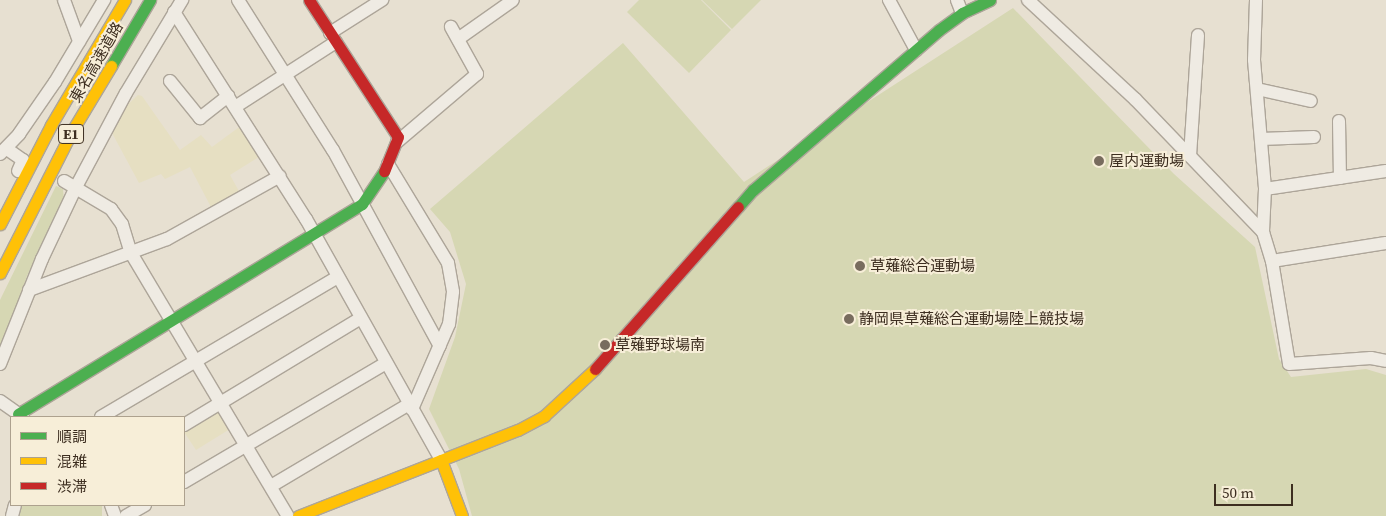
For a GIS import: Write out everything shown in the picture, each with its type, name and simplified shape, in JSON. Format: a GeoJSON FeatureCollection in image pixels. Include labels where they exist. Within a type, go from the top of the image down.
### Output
{"type":"FeatureCollection","features":[{"type":"Feature","properties":{"kind":"main road","name":"東名高速道路"},"geometry":{"type":"LineString","coordinates":[[0,224],[51,125],[125,0]]}},
{"type":"Feature","properties":{"kind":"main road","name":"東名高速道路"},"geometry":{"type":"LineString","coordinates":[[0,273],[72,131],[150,0]]}},
{"type":"Feature","properties":{"kind":"main road"},"geometry":{"type":"LineString","coordinates":[[20,416],[172,320],[315,235],[362,204],[388,164],[398,137],[309,0]]}},
{"type":"Feature","properties":{"kind":"main road"},"geometry":{"type":"LineString","coordinates":[[298,516],[518,430],[568,398],[753,190],[962,13],[990,0]]}},
{"type":"Feature","properties":{"kind":"main road"},"geometry":{"type":"LineString","coordinates":[[442,460],[462,516]]}},
{"type":"Feature","properties":{"kind":"street"},"geometry":{"type":"LineString","coordinates":[[64,0],[79,41]]}},
{"type":"Feature","properties":{"kind":"street"},"geometry":{"type":"LineString","coordinates":[[0,208],[24,160],[3,151],[55,82],[104,0]]}},
{"type":"Feature","properties":{"kind":"street"},"geometry":{"type":"LineString","coordinates":[[0,364],[29,290],[76,187],[182,0]]}},
{"type":"Feature","properties":{"kind":"street"},"geometry":{"type":"LineString","coordinates":[[238,0],[362,204],[440,346]]}},
{"type":"Feature","properties":{"kind":"street"},"geometry":{"type":"LineString","coordinates":[[235,107],[285,75],[382,0]]}},
{"type":"Feature","properties":{"kind":"street"},"geometry":{"type":"LineString","coordinates":[[458,39],[513,0]]}},
{"type":"Feature","properties":{"kind":"street"},"geometry":{"type":"LineString","coordinates":[[889,0],[916,50]]}},
{"type":"Feature","properties":{"kind":"street"},"geometry":{"type":"LineString","coordinates":[[958,0],[962,13]]}},
{"type":"Feature","properties":{"kind":"street"},"geometry":{"type":"LineString","coordinates":[[1028,0],[1135,99],[1263,232]]}},
{"type":"Feature","properties":{"kind":"street"},"geometry":{"type":"LineString","coordinates":[[1256,0],[1257,89],[1265,189],[1263,232],[1272,261],[1289,364],[1370,358],[1386,361]]}},
{"type":"Feature","properties":{"kind":"street"},"geometry":{"type":"LineString","coordinates":[[174,12],[280,176],[442,460]]}},
{"type":"Feature","properties":{"kind":"street"},"geometry":{"type":"LineString","coordinates":[[397,142],[477,74],[451,27]]}},
{"type":"Feature","properties":{"kind":"street"},"geometry":{"type":"LineString","coordinates":[[1190,156],[1198,35]]}},
{"type":"Feature","properties":{"kind":"street"},"geometry":{"type":"LineString","coordinates":[[170,81],[200,118],[228,96]]}},
{"type":"Feature","properties":{"kind":"street"},"geometry":{"type":"LineString","coordinates":[[1257,89],[1311,101]]}},
{"type":"Feature","properties":{"kind":"street"},"geometry":{"type":"LineString","coordinates":[[1339,121],[1340,178]]}},
{"type":"Feature","properties":{"kind":"street"},"geometry":{"type":"LineString","coordinates":[[1262,139],[1314,137]]}},
{"type":"Feature","properties":{"kind":"street"},"geometry":{"type":"LineString","coordinates":[[271,486],[410,406],[440,346],[453,310],[448,264],[388,164]]}},
{"type":"Feature","properties":{"kind":"street"},"geometry":{"type":"LineString","coordinates":[[1265,189],[1386,171]]}},
{"type":"Feature","properties":{"kind":"street"},"geometry":{"type":"LineString","coordinates":[[29,290],[167,239],[280,176]]}},
{"type":"Feature","properties":{"kind":"street"},"geometry":{"type":"LineString","coordinates":[[64,181],[112,208],[122,224],[131,253],[222,402],[288,516]]}},
{"type":"Feature","properties":{"kind":"street"},"geometry":{"type":"LineString","coordinates":[[1272,261],[1386,243]]}},
{"type":"Feature","properties":{"kind":"street"},"geometry":{"type":"LineString","coordinates":[[103,416],[338,277]]}},
{"type":"Feature","properties":{"kind":"street"},"geometry":{"type":"LineString","coordinates":[[185,424],[361,318]]}},
{"type":"Feature","properties":{"kind":"street"},"geometry":{"type":"LineString","coordinates":[[185,481],[386,363]]}},
{"type":"Feature","properties":{"kind":"street"},"geometry":{"type":"LineString","coordinates":[[0,401],[20,416]]}},
{"type":"Feature","properties":{"kind":"street"},"geometry":{"type":"LineString","coordinates":[[126,516],[143,506]]}},
{"type":"Feature","properties":{"kind":"shaded area"},"geometry":{"type":"Polygon","coordinates":[[[138,95],[142,96],[180,150],[201,135],[212,147],[242,125],[262,155],[230,175],[240,193],[212,209],[190,167],[165,179],[161,174],[139,183],[111,131],[123,109],[138,95]]]}},
{"type":"Feature","properties":{"kind":"shaded area"},"geometry":{"type":"Polygon","coordinates":[[[216,412],[221,413],[230,429],[196,450],[185,431],[216,412]]]}},
{"type":"Feature","properties":{"kind":"green space"},"geometry":{"type":"Polygon","coordinates":[[[639,0],[701,0],[731,30],[689,73],[627,12],[639,0]]]}},
{"type":"Feature","properties":{"kind":"green space"},"geometry":{"type":"Polygon","coordinates":[[[702,0],[761,0],[732,29],[702,0]]]}},
{"type":"Feature","properties":{"kind":"green space","name":"草薙総合運動場"},"geometry":{"type":"Polygon","coordinates":[[[1013,8],[1174,174],[1255,247],[1279,359],[1291,377],[1366,369],[1386,375],[1386,516],[472,516],[459,469],[429,409],[455,337],[466,284],[450,232],[430,209],[623,43],[744,182],[1013,8]]]}},
{"type":"Feature","properties":{"kind":"green space"},"geometry":{"type":"Polygon","coordinates":[[[56,186],[63,189],[64,201],[27,276],[0,353],[0,300],[56,186]]]}},
{"type":"Feature","properties":{"kind":"green space"},"geometry":{"type":"Polygon","coordinates":[[[20,506],[102,506],[102,516],[20,516],[20,506]]]}},
{"type":"Feature","properties":{"kind":"traffic: fast"},"geometry":{"type":"LineString","coordinates":[[111,66],[150,0]]}},
{"type":"Feature","properties":{"kind":"traffic: fast"},"geometry":{"type":"LineString","coordinates":[[738,207],[753,190],[939,30],[962,13],[990,0]]}},
{"type":"Feature","properties":{"kind":"traffic: fast"},"geometry":{"type":"LineString","coordinates":[[18,414],[362,204],[384,171]]}},
{"type":"Feature","properties":{"kind":"traffic: slow"},"geometry":{"type":"LineString","coordinates":[[0,224],[51,125],[125,0]]}},
{"type":"Feature","properties":{"kind":"traffic: slow"},"geometry":{"type":"LineString","coordinates":[[0,273],[72,131],[111,66]]}},
{"type":"Feature","properties":{"kind":"traffic: slow"},"geometry":{"type":"LineString","coordinates":[[298,516],[518,430],[544,416],[595,369]]}},
{"type":"Feature","properties":{"kind":"traffic: slow"},"geometry":{"type":"LineString","coordinates":[[441,460],[462,516]]}},
{"type":"Feature","properties":{"kind":"traffic: jam"},"geometry":{"type":"LineString","coordinates":[[309,0],[398,137],[384,171]]}},
{"type":"Feature","properties":{"kind":"traffic: jam"},"geometry":{"type":"LineString","coordinates":[[595,369],[738,207]]}},
{"type":"Feature","properties":{"kind":"place","name":"屋内運動場"},"geometry":{"type":"Point","coordinates":[1099,161]}},
{"type":"Feature","properties":{"kind":"place","name":"草薙総合運動場"},"geometry":{"type":"Point","coordinates":[860,266]}},
{"type":"Feature","properties":{"kind":"place","name":"静岡県草薙総合運動場陸上競技場"},"geometry":{"type":"Point","coordinates":[849,319]}},
{"type":"Feature","properties":{"kind":"place","name":"草薙野球場南"},"geometry":{"type":"Point","coordinates":[605,345]}}]}
